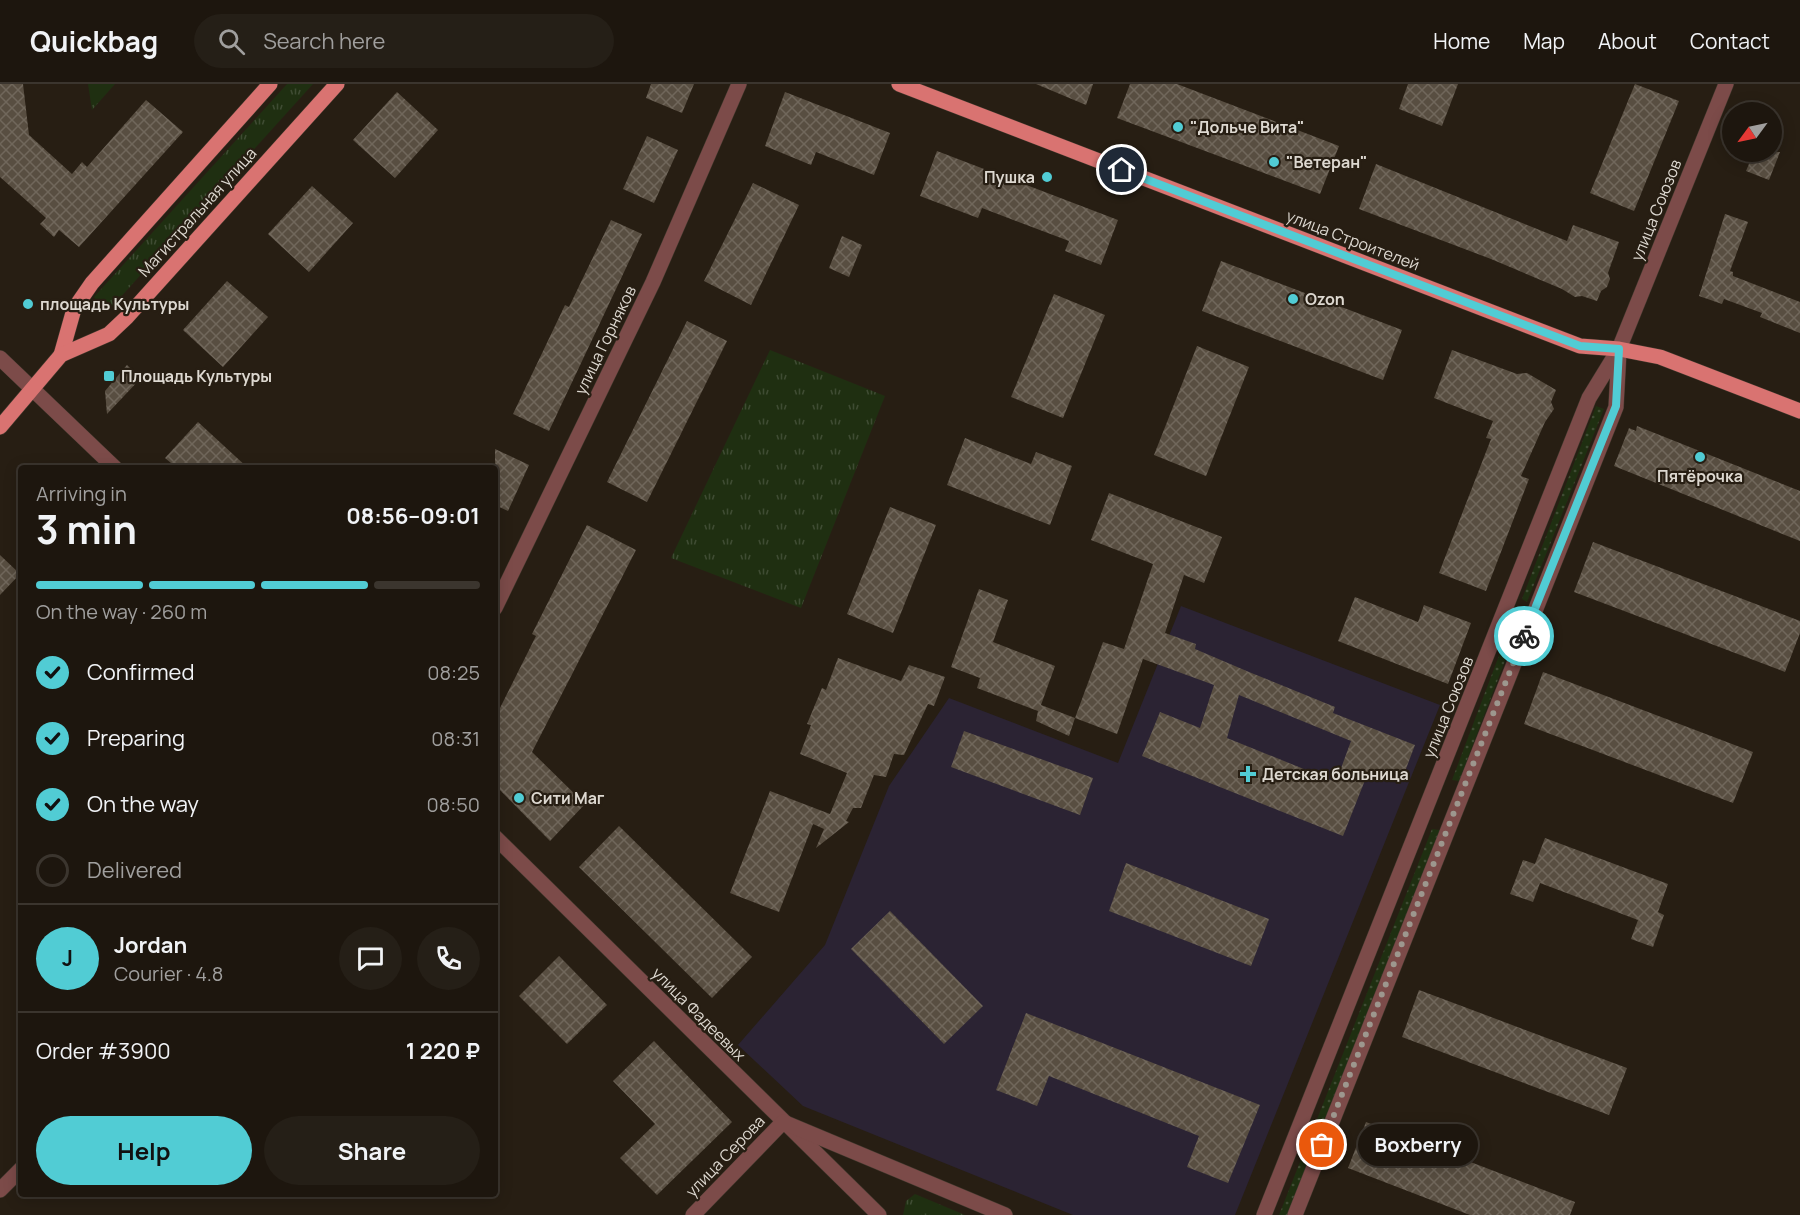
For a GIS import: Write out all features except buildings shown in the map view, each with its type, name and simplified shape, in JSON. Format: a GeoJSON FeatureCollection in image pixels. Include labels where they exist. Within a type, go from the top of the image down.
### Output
{"type":"FeatureCollection","features":[{"type":"Feature","properties":{"kind":"main road","name":"Магистральная улица"},"geometry":{"type":"LineString","coordinates":[[0,427],[61,355],[74,309],[92,283],[270,84]]}},
{"type":"Feature","properties":{"kind":"main road","name":"Магистральная улица"},"geometry":{"type":"LineString","coordinates":[[61,355],[109,334],[337,84]]}},
{"type":"Feature","properties":{"kind":"main road","name":"улица Строителей"},"geometry":{"type":"LineString","coordinates":[[898,84],[1580,346],[1619,349],[1660,357],[1800,411]]}},
{"type":"Feature","properties":{"kind":"street","name":"улица Горняков"},"geometry":{"type":"LineString","coordinates":[[498,602],[653,282],[739,84]]}},
{"type":"Feature","properties":{"kind":"street","name":"улица Союзов"},"geometry":{"type":"LineString","coordinates":[[1264,1215],[1589,398],[1619,349],[1726,84]]}},
{"type":"Feature","properties":{"kind":"street","name":"улица Союзов"},"geometry":{"type":"LineString","coordinates":[[1294,1215],[1616,406],[1619,349]]}},
{"type":"Feature","properties":{"kind":"street"},"geometry":{"type":"LineString","coordinates":[[0,357],[111,465]]}},
{"type":"Feature","properties":{"kind":"street"},"geometry":{"type":"LineString","coordinates":[[1501,622],[1526,632]]}},
{"type":"Feature","properties":{"kind":"street"},"geometry":{"type":"LineString","coordinates":[[1427,808],[1453,818]]}},
{"type":"Feature","properties":{"kind":"street","name":"улица Фадеевых"},"geometry":{"type":"LineString","coordinates":[[498,840],[879,1215]]}},
{"type":"Feature","properties":{"kind":"street"},"geometry":{"type":"LineString","coordinates":[[783,1122],[1005,1215]]}},
{"type":"Feature","properties":{"kind":"street","name":"улица Серова"},"geometry":{"type":"LineString","coordinates":[[693,1215],[783,1122]]}},
{"type":"Feature","properties":{"kind":"street"},"geometry":{"type":"LineString","coordinates":[[0,1190],[18,1172]]}},
{"type":"Feature","properties":{"kind":"shaded area"},"geometry":{"type":"Polygon","coordinates":[[[1181,606],[1440,705],[1235,1215],[1073,1215],[803,1106],[738,1045],[825,945],[889,786],[949,698],[1118,763],[1181,606]]]}},
{"type":"Feature","properties":{"kind":"green space"},"geometry":{"type":"Polygon","coordinates":[[[88,84],[115,84],[92,110],[88,84]]]}},
{"type":"Feature","properties":{"kind":"green space"},"geometry":{"type":"Polygon","coordinates":[[[287,84],[313,84],[109,310],[100,307],[94,297],[287,84]]]}},
{"type":"Feature","properties":{"kind":"green space"},"geometry":{"type":"Polygon","coordinates":[[[770,350],[885,396],[801,608],[671,558],[770,350]]]}},
{"type":"Feature","properties":{"kind":"green space"},"geometry":{"type":"Polygon","coordinates":[[[1596,406],[1604,409],[1527,602],[1522,599],[1596,406]]]}},
{"type":"Feature","properties":{"kind":"green space"},"geometry":{"type":"Polygon","coordinates":[[[1506,637],[1513,640],[1459,781],[1452,780],[1506,637]]]}},
{"type":"Feature","properties":{"kind":"green space"},"geometry":{"type":"Polygon","coordinates":[[[1432,829],[1440,830],[1287,1215],[1279,1215],[1432,829]]]}},
{"type":"Feature","properties":{"kind":"green space"},"geometry":{"type":"Polygon","coordinates":[[[915,1194],[965,1215],[903,1215],[906,1201],[915,1194]]]}},
{"type":"Feature","properties":{"kind":"way so far"},"geometry":{"type":"LineString","coordinates":[[1322,1145],[1524,636]]}},
{"type":"Feature","properties":{"kind":"place","name":"\"Дольче Вита\""},"geometry":{"type":"Point","coordinates":[1178,127]}},
{"type":"Feature","properties":{"kind":"place","name":"\"Ветеран\""},"geometry":{"type":"Point","coordinates":[1274,162]}},
{"type":"Feature","properties":{"kind":"place","name":"Пушка"},"geometry":{"type":"Point","coordinates":[1047,177]}},
{"type":"Feature","properties":{"kind":"place","name":"Ozon"},"geometry":{"type":"Point","coordinates":[1293,299]}},
{"type":"Feature","properties":{"kind":"place","name":"площадь Культуры"},"geometry":{"type":"Point","coordinates":[28,304]}},
{"type":"Feature","properties":{"kind":"place","name":"Площадь Культуры"},"geometry":{"type":"Point","coordinates":[109,376]}},
{"type":"Feature","properties":{"kind":"place","name":"Пятёрочка"},"geometry":{"type":"Point","coordinates":[1700,457]}},
{"type":"Feature","properties":{"kind":"place","name":"Детская больница"},"geometry":{"type":"Point","coordinates":[1248,774]}},
{"type":"Feature","properties":{"kind":"place","name":"Сити Маг"},"geometry":{"type":"Point","coordinates":[519,798]}},
{"type":"Feature","properties":{"kind":"place","name":"Boxberry"},"geometry":{"type":"Point","coordinates":[1322,1145]}},
{"type":"Feature","properties":{"kind":"route"},"geometry":{"type":"LineString","coordinates":[[1122,170],[1580,346],[1619,349],[1616,406],[1524,636]]}}]}
